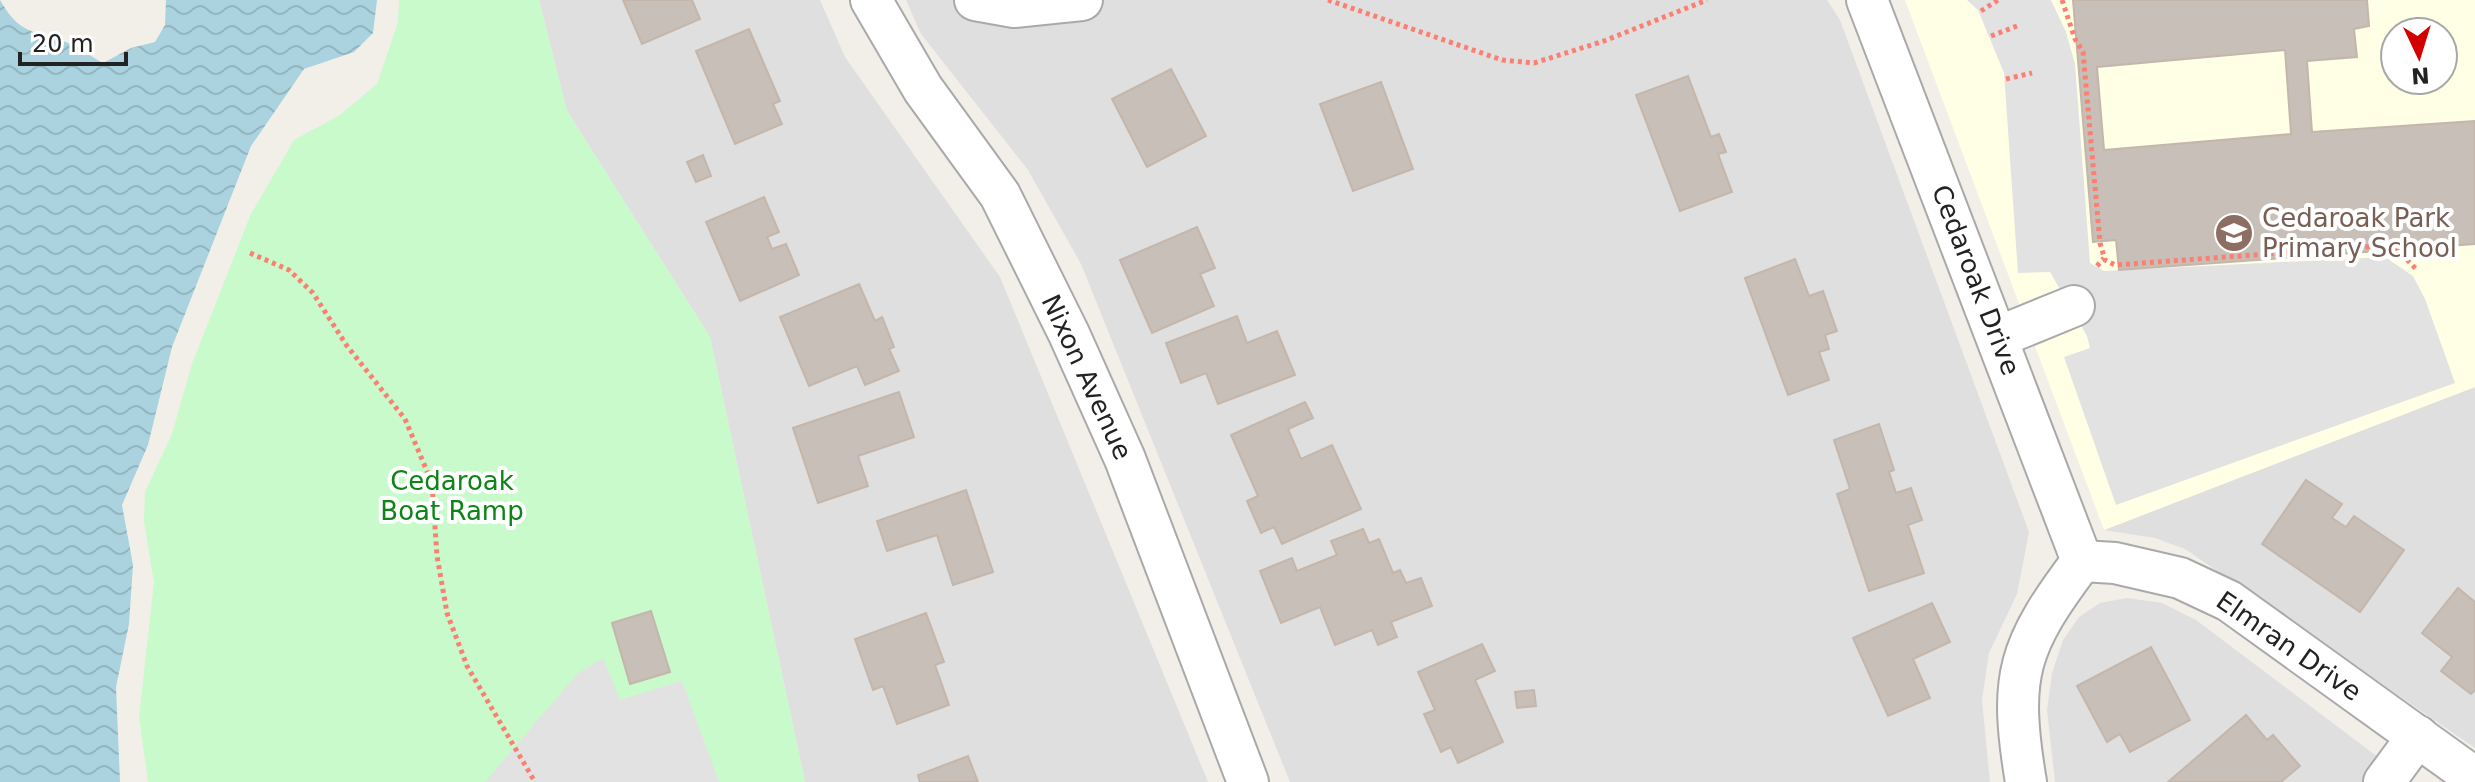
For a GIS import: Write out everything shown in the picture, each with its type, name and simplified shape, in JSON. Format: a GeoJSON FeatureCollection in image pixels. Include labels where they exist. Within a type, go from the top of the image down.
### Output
{"type":"FeatureCollection","features":[{"type":"Feature","properties":{"kind":"street"},"geometry":{"type":"LineString","coordinates":[[975,0],[1014,7],[1082,0]]}},
{"type":"Feature","properties":{"kind":"street","name":"Cedaroak Drive"},"geometry":{"type":"LineString","coordinates":[[1867,0],[2082,561]]}},
{"type":"Feature","properties":{"kind":"street","name":"Nixon Avenue"},"geometry":{"type":"LineString","coordinates":[[881,2],[923,89],[1000,195],[1069,334],[1136,485],[1248,782]]}},
{"type":"Feature","properties":{"kind":"street"},"geometry":{"type":"LineString","coordinates":[[1998,337],[2074,306]]}},
{"type":"Feature","properties":{"kind":"street"},"geometry":{"type":"LineString","coordinates":[[2026,782],[2017,714],[2021,667],[2037,623],[2082,561]]}},
{"type":"Feature","properties":{"kind":"street","name":"Elmran Drive"},"geometry":{"type":"LineString","coordinates":[[2082,561],[2148,569],[2203,587],[2269,629],[2475,778]]}},
{"type":"Feature","properties":{"kind":"street"},"geometry":{"type":"LineString","coordinates":[[2384,782],[2418,736]]}},
{"type":"Feature","properties":{"kind":"path"},"geometry":{"type":"LineString","coordinates":[[1328,0],[1502,60],[1534,63],[1604,41],[1707,0]]}},
{"type":"Feature","properties":{"kind":"path"},"geometry":{"type":"LineString","coordinates":[[1981,11],[1998,0]]}},
{"type":"Feature","properties":{"kind":"path"},"geometry":{"type":"LineString","coordinates":[[2062,0],[2075,39],[2083,52],[2082,70],[2104,258],[2115,265],[2275,256],[2393,245],[2418,271]]}},
{"type":"Feature","properties":{"kind":"path"},"geometry":{"type":"LineString","coordinates":[[1991,36],[2017,26]]}},
{"type":"Feature","properties":{"kind":"path"},"geometry":{"type":"LineString","coordinates":[[2006,79],[2032,73]]}},
{"type":"Feature","properties":{"kind":"path"},"geometry":{"type":"LineString","coordinates":[[250,253],[289,270],[313,293],[347,346],[405,419],[432,483],[437,556],[447,613],[467,666],[535,782]]}},
{"type":"Feature","properties":{"kind":"path"},"geometry":{"type":"LineString","coordinates":[[2097,266],[2104,258]]}},
{"type":"Feature","properties":{"kind":"shaded area"},"geometry":{"type":"Polygon","coordinates":[[[539,0],[820,0],[845,57],[1000,277],[1208,782],[805,782],[710,337],[567,111],[539,0]]]}},
{"type":"Feature","properties":{"kind":"shaded area"},"geometry":{"type":"Polygon","coordinates":[[[906,0],[1827,0],[1840,20],[2029,532],[2017,594],[1989,653],[1982,700],[1990,782],[1290,782],[1081,264],[1028,170],[921,34],[906,0]]]}},
{"type":"Feature","properties":{"kind":"shaded area","name":"Cedaroak Park Primary School"},"geometry":{"type":"Polygon","coordinates":[[[1905,0],[2475,0],[2475,387],[2104,530],[1905,0]]]}},
{"type":"Feature","properties":{"kind":"shaded area"},"geometry":{"type":"Polygon","coordinates":[[[1967,0],[2051,0],[2066,32],[2075,64],[2090,263],[2104,271],[2385,257],[2413,276],[2425,299],[2455,383],[2116,505],[2064,357],[2090,348],[2087,336],[2050,272],[2018,273],[2004,73],[1978,10],[1967,0]]]}},
{"type":"Feature","properties":{"kind":"shaded area"},"geometry":{"type":"Polygon","coordinates":[[[2475,387],[2475,748],[2185,549],[2155,538],[2104,530],[2475,387]]]}},
{"type":"Feature","properties":{"kind":"shaded area"},"geometry":{"type":"Polygon","coordinates":[[[2127,598],[2162,603],[2196,620],[2411,782],[2055,782],[2047,710],[2052,673],[2063,640],[2079,617],[2100,603],[2127,598]]]}},
{"type":"Feature","properties":{"kind":"shaded area"},"geometry":{"type":"Polygon","coordinates":[[[603,658],[620,700],[682,681],[719,782],[485,782],[577,674],[603,658]]]}},
{"type":"Feature","properties":{"kind":"green space","name":"Cedaroak Boat Ramp"},"geometry":{"type":"Polygon","coordinates":[[[399,0],[539,0],[567,111],[710,337],[805,782],[148,782],[139,716],[154,583],[144,521],[145,492],[172,434],[192,364],[250,216],[294,140],[340,115],[377,84],[398,22],[399,0]]]}},
{"type":"Feature","properties":{"kind":"water"},"geometry":{"type":"Polygon","coordinates":[[[0,0],[26,29],[68,43],[103,63],[131,48],[155,42],[165,25],[166,0],[377,0],[373,33],[354,52],[304,69],[251,146],[172,347],[148,445],[122,505],[133,565],[129,624],[116,687],[120,782],[0,782],[0,0]]]}},
{"type":"Feature","properties":{"kind":"building"},"geometry":{"type":"Polygon","coordinates":[[[623,0],[692,0],[700,19],[642,44],[623,0]]]}},
{"type":"Feature","properties":{"kind":"building"},"geometry":{"type":"Polygon","coordinates":[[[2073,0],[2367,0],[2369,26],[2354,29],[2357,57],[2307,61],[2312,132],[2475,121],[2475,244],[2119,270],[2116,240],[2093,242],[2073,0]],[[2285,50],[2097,67],[2104,150],[2291,134],[2285,50]]]}},
{"type":"Feature","properties":{"kind":"building"},"geometry":{"type":"Polygon","coordinates":[[[749,29],[780,101],[773,104],[782,124],[735,144],[696,51],[749,29]]]}},
{"type":"Feature","properties":{"kind":"building"},"geometry":{"type":"Polygon","coordinates":[[[1171,69],[1206,136],[1147,167],[1112,99],[1171,69]]]}},
{"type":"Feature","properties":{"kind":"building"},"geometry":{"type":"Polygon","coordinates":[[[1688,76],[1711,137],[1719,134],[1726,152],[1718,154],[1732,192],[1680,211],[1636,95],[1688,76]]]}},
{"type":"Feature","properties":{"kind":"building"},"geometry":{"type":"Polygon","coordinates":[[[1381,82],[1413,169],[1353,191],[1320,104],[1381,82]]]}},
{"type":"Feature","properties":{"kind":"building"},"geometry":{"type":"Polygon","coordinates":[[[703,155],[711,176],[696,182],[687,162],[703,155]]]}},
{"type":"Feature","properties":{"kind":"building"},"geometry":{"type":"Polygon","coordinates":[[[764,197],[779,232],[767,237],[772,249],[786,244],[799,275],[740,301],[706,222],[764,197]]]}},
{"type":"Feature","properties":{"kind":"building"},"geometry":{"type":"Polygon","coordinates":[[[1197,227],[1215,268],[1200,274],[1214,306],[1152,333],[1120,260],[1197,227]]]}},
{"type":"Feature","properties":{"kind":"building"},"geometry":{"type":"Polygon","coordinates":[[[1795,259],[1809,296],[1823,291],[1837,331],[1825,335],[1829,349],[1819,352],[1829,380],[1788,395],[1745,278],[1795,259]]]}},
{"type":"Feature","properties":{"kind":"building"},"geometry":{"type":"Polygon","coordinates":[[[859,284],[875,321],[882,317],[894,347],[889,349],[899,371],[865,385],[857,366],[809,386],[780,317],[859,284]]]}},
{"type":"Feature","properties":{"kind":"building"},"geometry":{"type":"Polygon","coordinates":[[[1237,316],[1247,343],[1277,331],[1295,375],[1218,404],[1206,373],[1181,383],[1166,343],[1237,316]]]}},
{"type":"Feature","properties":{"kind":"building"},"geometry":{"type":"Polygon","coordinates":[[[899,392],[914,437],[858,456],[868,486],[818,503],[793,428],[899,392]]]}},
{"type":"Feature","properties":{"kind":"building"},"geometry":{"type":"Polygon","coordinates":[[[1305,402],[1313,418],[1288,429],[1301,459],[1332,445],[1361,509],[1282,544],[1274,527],[1261,533],[1247,501],[1258,496],[1231,435],[1305,402]]]}},
{"type":"Feature","properties":{"kind":"building"},"geometry":{"type":"Polygon","coordinates":[[[1879,424],[1894,470],[1889,472],[1896,493],[1911,488],[1922,520],[1908,525],[1924,573],[1869,591],[1837,494],[1850,489],[1834,440],[1879,424]]]}},
{"type":"Feature","properties":{"kind":"building"},"geometry":{"type":"Polygon","coordinates":[[[2306,480],[2342,504],[2332,518],[2346,527],[2354,516],[2404,550],[2360,612],[2262,544],[2306,480]]]}},
{"type":"Feature","properties":{"kind":"building"},"geometry":{"type":"Polygon","coordinates":[[[966,490],[993,572],[953,585],[937,535],[887,551],[877,521],[966,490]]]}},
{"type":"Feature","properties":{"kind":"building"},"geometry":{"type":"Polygon","coordinates":[[[1363,529],[1369,543],[1379,539],[1393,573],[1400,570],[1406,583],[1421,578],[1432,606],[1391,622],[1397,637],[1378,645],[1372,630],[1335,645],[1320,607],[1281,623],[1260,571],[1292,558],[1297,571],[1337,555],[1331,541],[1363,529]]]}},
{"type":"Feature","properties":{"kind":"building"},"geometry":{"type":"Polygon","coordinates":[[[2458,588],[2475,602],[2475,690],[2471,694],[2441,671],[2452,657],[2422,633],[2458,588]]]}},
{"type":"Feature","properties":{"kind":"building"},"geometry":{"type":"Polygon","coordinates":[[[1932,603],[1950,642],[1913,659],[1930,698],[1888,716],[1853,638],[1932,603]]]}},
{"type":"Feature","properties":{"kind":"building"},"geometry":{"type":"Polygon","coordinates":[[[651,611],[670,672],[630,684],[612,623],[651,611]]]}},
{"type":"Feature","properties":{"kind":"building"},"geometry":{"type":"Polygon","coordinates":[[[926,613],[944,662],[935,665],[949,705],[897,724],[883,686],[873,690],[855,639],[926,613]]]}},
{"type":"Feature","properties":{"kind":"building"},"geometry":{"type":"Polygon","coordinates":[[[1482,644],[1495,671],[1475,680],[1503,742],[1458,763],[1451,747],[1441,752],[1424,714],[1435,710],[1418,672],[1482,644]]]}},
{"type":"Feature","properties":{"kind":"building"},"geometry":{"type":"Polygon","coordinates":[[[2151,647],[2190,720],[2130,752],[2120,734],[2107,742],[2077,686],[2151,647]]]}},
{"type":"Feature","properties":{"kind":"building"},"geometry":{"type":"Polygon","coordinates":[[[1534,690],[1536,706],[1517,708],[1515,692],[1534,690]]]}},
{"type":"Feature","properties":{"kind":"building"},"geometry":{"type":"Polygon","coordinates":[[[2246,715],[2267,740],[2273,735],[2300,766],[2281,782],[2168,782],[2246,715]]]}},
{"type":"Feature","properties":{"kind":"building"},"geometry":{"type":"Polygon","coordinates":[[[968,756],[978,782],[920,782],[918,775],[968,756]]]}},
{"type":"Feature","properties":{"kind":"place","name":"Cedaroak Park Primary School"},"geometry":{"type":"Point","coordinates":[2234,233]}}]}
